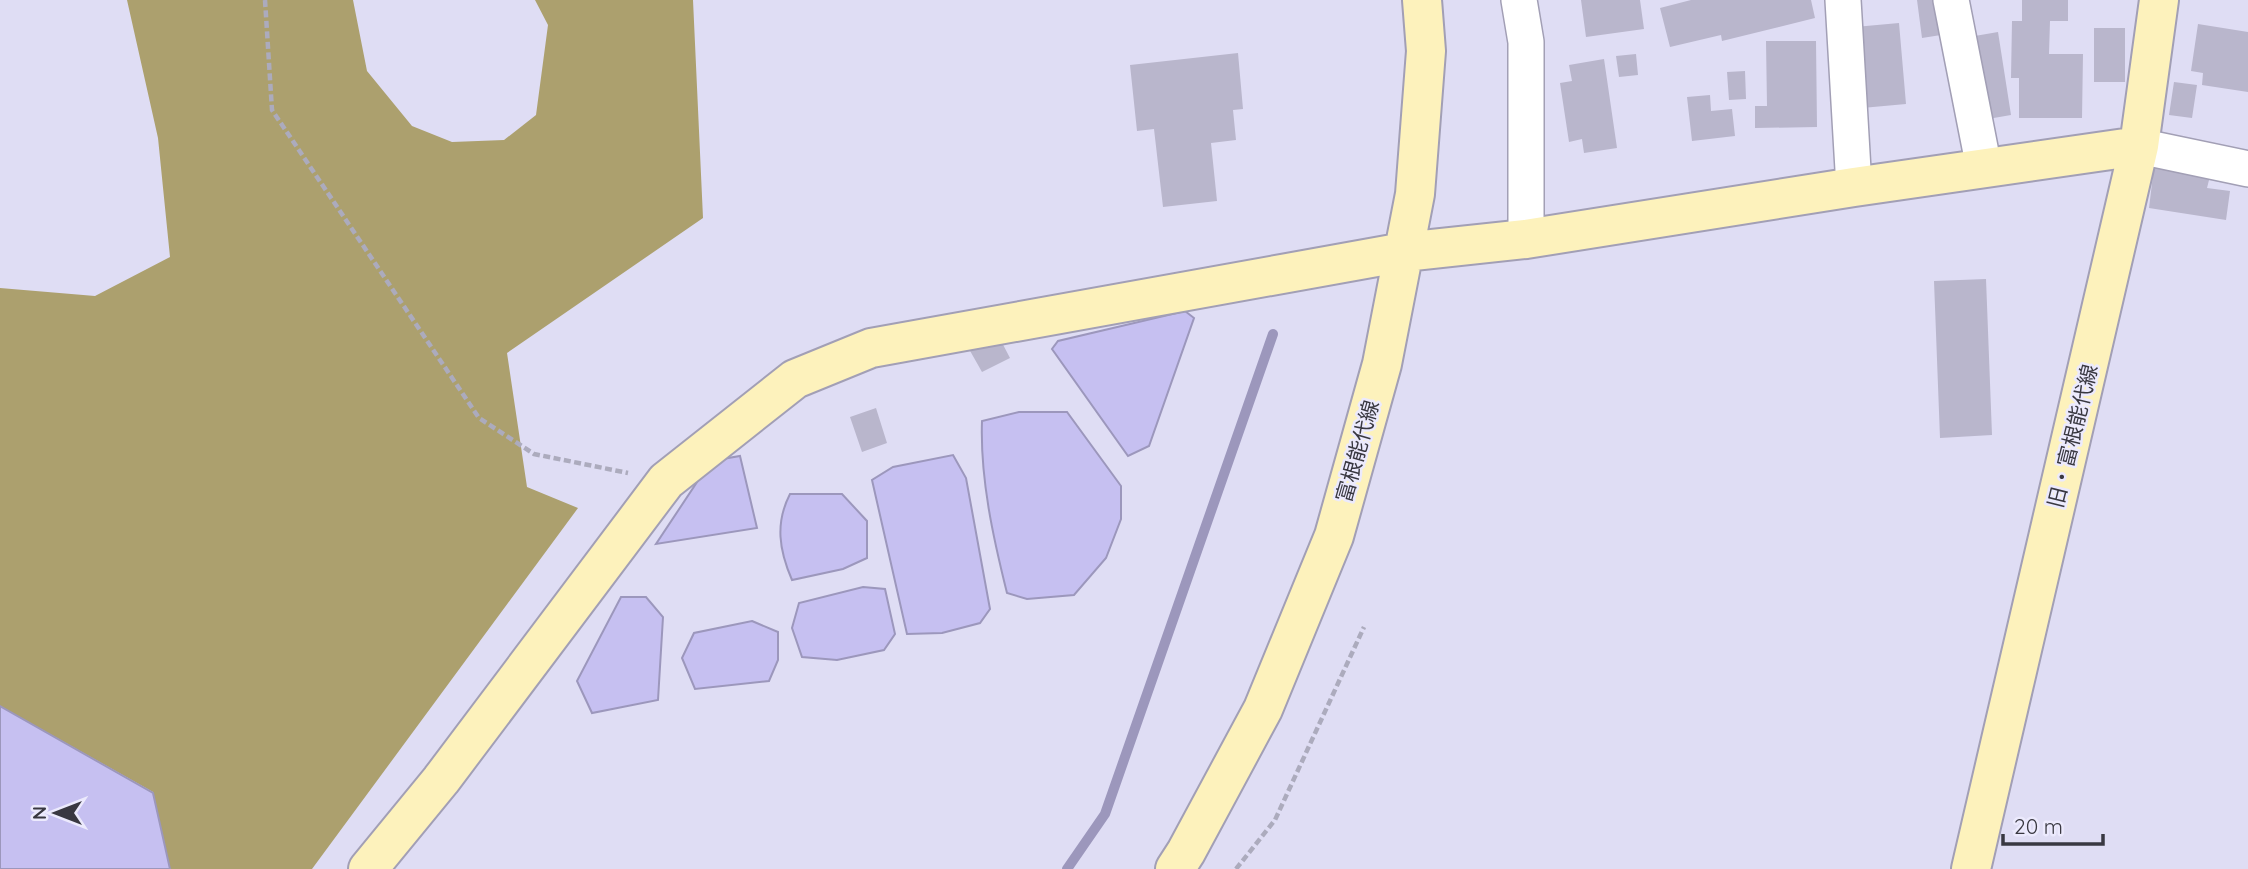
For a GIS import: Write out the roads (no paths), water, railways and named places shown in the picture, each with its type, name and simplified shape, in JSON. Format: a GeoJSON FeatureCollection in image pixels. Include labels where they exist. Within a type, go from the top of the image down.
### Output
{"type":"FeatureCollection","features":[{"type":"Feature","properties":{"kind":"street","name":"富根能代線"},"geometry":{"type":"LineString","coordinates":[[1175,869],[1263,709],[1334,536],[1382,364],[1415,194],[1426,51],[1422,0]]}},
{"type":"Feature","properties":{"kind":"street"},"geometry":{"type":"LineString","coordinates":[[1519,0],[1526,42],[1526,239]]}},
{"type":"Feature","properties":{"kind":"street"},"geometry":{"type":"LineString","coordinates":[[1843,0],[1854,187]]}},
{"type":"Feature","properties":{"kind":"street"},"geometry":{"type":"LineString","coordinates":[[1951,0],[1984,168]]}},
{"type":"Feature","properties":{"kind":"street","name":"旧・富根能代線"},"geometry":{"type":"LineString","coordinates":[[1971,869],[2139,146],[2159,0]]}},
{"type":"Feature","properties":{"kind":"street"},"geometry":{"type":"LineString","coordinates":[[368,869],[441,780],[666,481],[795,379],[871,348],[1404,252],[1526,239],[1854,187],[2139,146],[2248,169]]}},
{"type":"Feature","properties":{"kind":"waterway"},"geometry":{"type":"LineString","coordinates":[[1067,869],[1105,814],[1273,334]]}}]}
